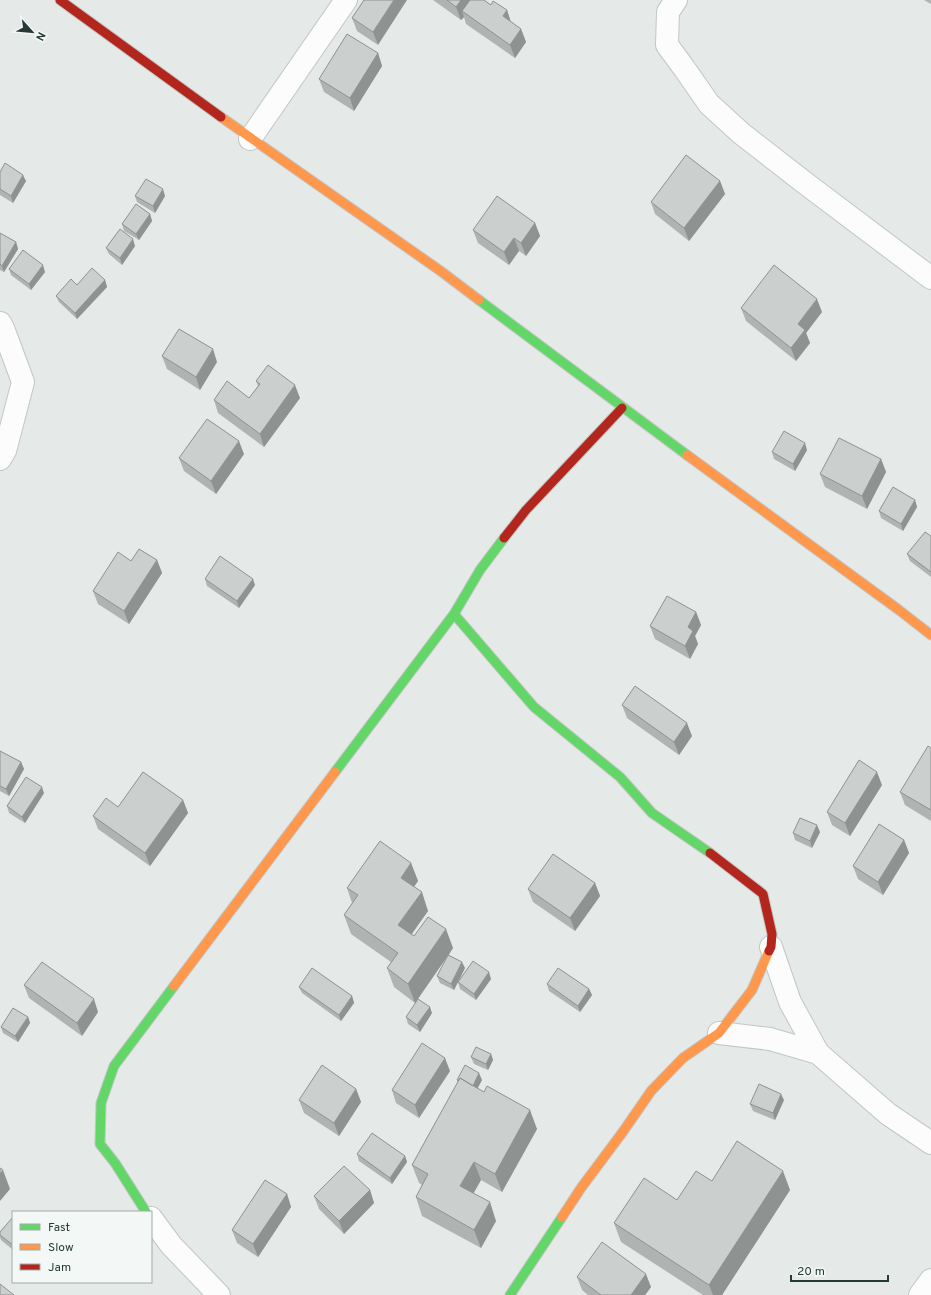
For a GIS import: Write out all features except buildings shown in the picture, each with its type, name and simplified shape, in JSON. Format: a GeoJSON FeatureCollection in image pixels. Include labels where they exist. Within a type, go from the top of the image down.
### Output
{"type":"FeatureCollection","features":[{"type":"Feature","properties":{"kind":"street"},"geometry":{"type":"LineString","coordinates":[[60,0],[250,139],[442,272],[622,408],[899,610],[931,635]]}},
{"type":"Feature","properties":{"kind":"street"},"geometry":{"type":"LineString","coordinates":[[250,139],[346,0]]}},
{"type":"Feature","properties":{"kind":"street"},"geometry":{"type":"LineString","coordinates":[[676,0],[668,12],[667,44],[709,104],[742,134],[804,183],[931,278]]}},
{"type":"Feature","properties":{"kind":"street"},"geometry":{"type":"LineString","coordinates":[[0,323],[4,328],[23,382],[5,451],[0,459]]}},
{"type":"Feature","properties":{"kind":"street"},"geometry":{"type":"LineString","coordinates":[[145,1211],[115,1163],[100,1144],[101,1103],[114,1066],[454,614],[480,570],[526,510],[622,408]]}},
{"type":"Feature","properties":{"kind":"street"},"geometry":{"type":"LineString","coordinates":[[454,614],[534,707],[620,777],[652,813],[699,844],[763,894],[772,934],[771,947],[752,990],[719,1033],[683,1058],[652,1091],[581,1188],[510,1295]]}},
{"type":"Feature","properties":{"kind":"street"},"geometry":{"type":"LineString","coordinates":[[771,947],[790,1002],[818,1053],[888,1114],[931,1143]]}},
{"type":"Feature","properties":{"kind":"street"},"geometry":{"type":"LineString","coordinates":[[719,1033],[770,1039],[818,1053]]}},
{"type":"Feature","properties":{"kind":"street"},"geometry":{"type":"LineString","coordinates":[[152,1219],[171,1245],[219,1295]]}},
{"type":"Feature","properties":{"kind":"street"},"geometry":{"type":"LineString","coordinates":[[920,1295],[931,1280]]}},
{"type":"Feature","properties":{"kind":"traffic: fast"},"geometry":{"type":"LineString","coordinates":[[479,300],[687,455]]}},
{"type":"Feature","properties":{"kind":"traffic: fast"},"geometry":{"type":"LineString","coordinates":[[335,772],[454,614],[480,570],[504,538]]}},
{"type":"Feature","properties":{"kind":"traffic: fast"},"geometry":{"type":"LineString","coordinates":[[454,614],[534,707],[620,777],[652,813],[710,853]]}},
{"type":"Feature","properties":{"kind":"traffic: fast"},"geometry":{"type":"LineString","coordinates":[[145,1211],[115,1163],[100,1144],[101,1103],[114,1066],[174,986]]}},
{"type":"Feature","properties":{"kind":"traffic: fast"},"geometry":{"type":"LineString","coordinates":[[510,1295],[562,1217]]}},
{"type":"Feature","properties":{"kind":"traffic: slow"},"geometry":{"type":"LineString","coordinates":[[221,117],[442,272],[479,300]]}},
{"type":"Feature","properties":{"kind":"traffic: slow"},"geometry":{"type":"LineString","coordinates":[[687,455],[931,635]]}},
{"type":"Feature","properties":{"kind":"traffic: slow"},"geometry":{"type":"LineString","coordinates":[[174,986],[335,772]]}},
{"type":"Feature","properties":{"kind":"traffic: slow"},"geometry":{"type":"LineString","coordinates":[[562,1217],[581,1188],[651,1091],[683,1058],[719,1033],[752,990],[769,951]]}},
{"type":"Feature","properties":{"kind":"traffic: jam"},"geometry":{"type":"LineString","coordinates":[[60,0],[221,117]]}},
{"type":"Feature","properties":{"kind":"traffic: jam"},"geometry":{"type":"LineString","coordinates":[[504,538],[526,510],[622,408]]}},
{"type":"Feature","properties":{"kind":"traffic: jam"},"geometry":{"type":"LineString","coordinates":[[710,853],[763,894],[772,934],[771,947],[769,951]]}}]}
